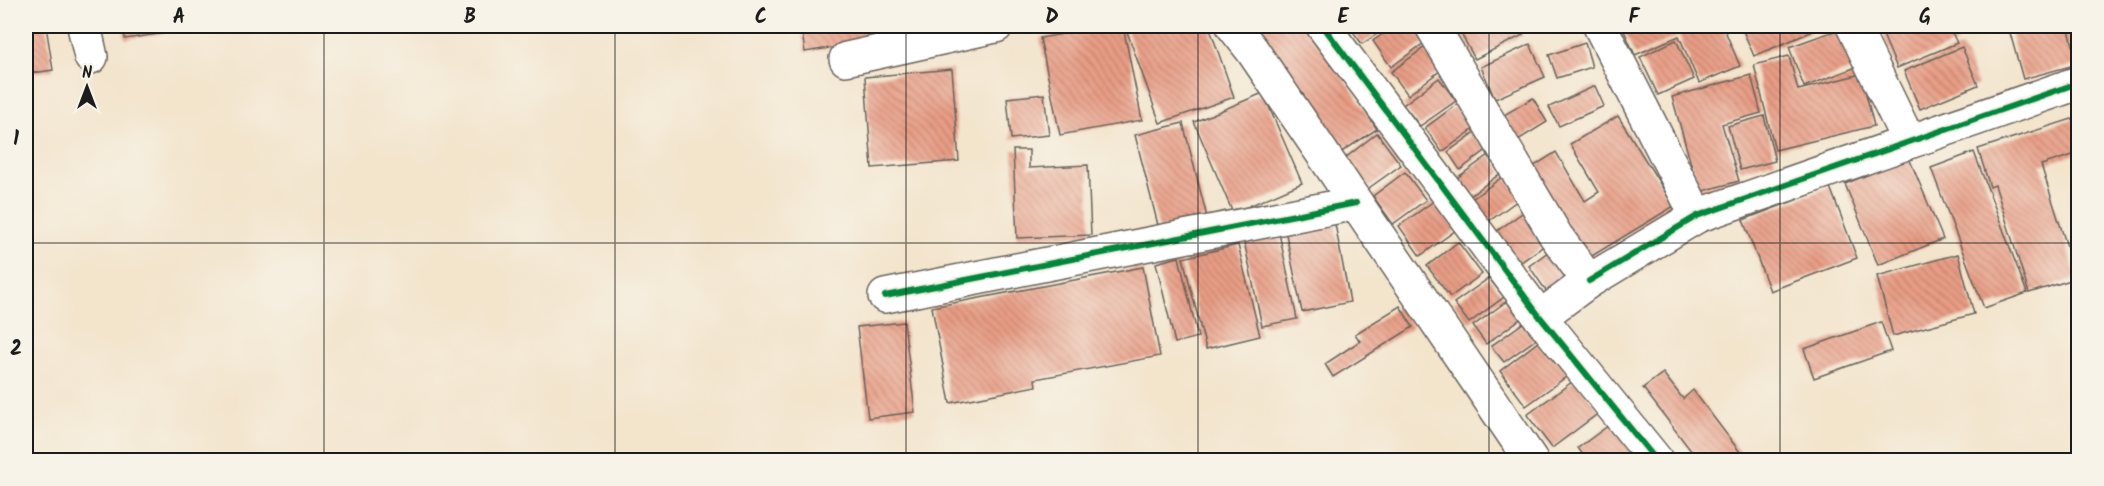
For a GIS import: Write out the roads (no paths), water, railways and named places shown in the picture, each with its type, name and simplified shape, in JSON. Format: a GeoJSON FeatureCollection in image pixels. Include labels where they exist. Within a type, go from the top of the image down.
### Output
{"type":"FeatureCollection","features":[{"type":"Feature","properties":{"kind":"street"},"geometry":{"type":"LineString","coordinates":[[84,26],[92,57]]}},
{"type":"Feature","properties":{"kind":"street"},"geometry":{"type":"LineString","coordinates":[[846,60],[996,26]]}},
{"type":"Feature","properties":{"kind":"street"},"geometry":{"type":"LineString","coordinates":[[1233,26],[1252,50],[1531,460]]}},
{"type":"Feature","properties":{"kind":"street"},"geometry":{"type":"LineString","coordinates":[[1323,26],[1540,316],[1656,460]]}},
{"type":"Feature","properties":{"kind":"street"},"geometry":{"type":"LineString","coordinates":[[1432,26],[1556,236],[1589,281]]}},
{"type":"Feature","properties":{"kind":"street"},"geometry":{"type":"LineString","coordinates":[[1600,26],[1697,216]]}},
{"type":"Feature","properties":{"kind":"street"},"geometry":{"type":"LineString","coordinates":[[1853,26],[1909,142]]}},
{"type":"Feature","properties":{"kind":"street"},"geometry":{"type":"LineString","coordinates":[[1540,316],[1589,281],[1697,216],[2079,83]]}},
{"type":"Feature","properties":{"kind":"street"},"geometry":{"type":"LineString","coordinates":[[885,296],[1356,203]]}}]}
